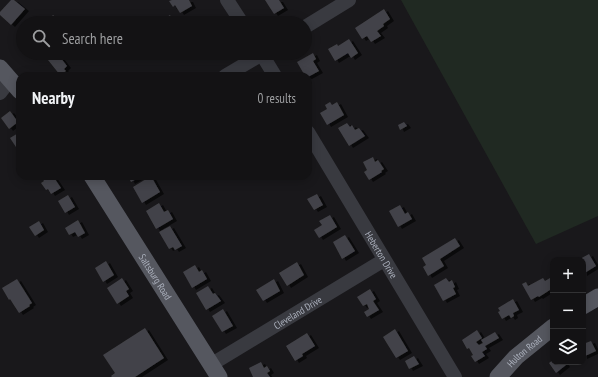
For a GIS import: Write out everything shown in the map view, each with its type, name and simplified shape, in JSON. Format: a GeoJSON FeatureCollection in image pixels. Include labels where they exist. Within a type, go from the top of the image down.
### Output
{"type":"FeatureCollection","features":[{"type":"Feature","properties":{"kind":"main road","name":"Saltsburg Road"},"geometry":{"type":"LineString","coordinates":[[95,180],[215,371]]}},
{"type":"Feature","properties":{"kind":"main road"},"geometry":{"type":"LineString","coordinates":[[586,304],[598,298]]}},
{"type":"Feature","properties":{"kind":"main road","name":"Hulton Road"},"geometry":{"type":"LineString","coordinates":[[498,377],[516,356],[550,329]]}},
{"type":"Feature","properties":{"kind":"street"},"geometry":{"type":"LineString","coordinates":[[227,0],[237,16]]}},
{"type":"Feature","properties":{"kind":"street"},"geometry":{"type":"LineString","coordinates":[[312,24],[349,0]]}},
{"type":"Feature","properties":{"kind":"street"},"geometry":{"type":"LineString","coordinates":[[231,72],[251,60]]}},
{"type":"Feature","properties":{"kind":"street"},"geometry":{"type":"LineString","coordinates":[[266,60],[273,72]]}},
{"type":"Feature","properties":{"kind":"street","name":"Heberton Drive"},"geometry":{"type":"LineString","coordinates":[[312,139],[455,377]]}},
{"type":"Feature","properties":{"kind":"street","name":"Cleveland Drive"},"geometry":{"type":"LineString","coordinates":[[215,371],[384,260]]}},
{"type":"Feature","properties":{"kind":"shaded area"},"geometry":{"type":"Polygon","coordinates":[[[401,0],[598,0],[598,216],[536,244],[401,0]]]}},
{"type":"Feature","properties":{"kind":"building"},"geometry":{"type":"Polygon","coordinates":[[[11,0],[14,0],[25,9],[19,16],[16,16],[16,19],[11,25],[0,15],[0,12],[11,0]]]}},
{"type":"Feature","properties":{"kind":"building"},"geometry":{"type":"Polygon","coordinates":[[[189,0],[192,6],[180,13],[175,5],[173,7],[169,1],[189,0]]]}},
{"type":"Feature","properties":{"kind":"building"},"geometry":{"type":"Polygon","coordinates":[[[265,0],[279,0],[284,8],[274,14],[265,0]]]}},
{"type":"Feature","properties":{"kind":"building"},"geometry":{"type":"Polygon","coordinates":[[[384,9],[390,19],[377,31],[381,36],[371,42],[367,36],[362,39],[355,28],[384,9]]]}},
{"type":"Feature","properties":{"kind":"building"},"geometry":{"type":"Polygon","coordinates":[[[349,39],[358,53],[351,58],[348,53],[335,61],[328,49],[337,44],[338,46],[349,39]]]}},
{"type":"Feature","properties":{"kind":"building"},"geometry":{"type":"Polygon","coordinates":[[[312,54],[316,59],[313,61],[319,71],[312,75],[312,72],[303,72],[297,62],[301,60],[312,60],[312,54]]]}},
{"type":"Feature","properties":{"kind":"building"},"geometry":{"type":"Polygon","coordinates":[[[48,60],[62,60],[67,66],[64,69],[66,71],[58,72],[48,60]]]}},
{"type":"Feature","properties":{"kind":"building"},"geometry":{"type":"Polygon","coordinates":[[[330,102],[332,105],[337,102],[344,115],[327,125],[320,113],[327,109],[325,105],[330,102]]]}},
{"type":"Feature","properties":{"kind":"building"},"geometry":{"type":"Polygon","coordinates":[[[10,111],[16,119],[16,124],[9,129],[1,118],[10,111]]]}},
{"type":"Feature","properties":{"kind":"building"},"geometry":{"type":"Polygon","coordinates":[[[404,122],[407,126],[400,130],[398,125],[404,122]]]}},
{"type":"Feature","properties":{"kind":"building"},"geometry":{"type":"Polygon","coordinates":[[[347,123],[350,127],[352,125],[355,130],[359,128],[365,136],[349,146],[338,128],[347,123]]]}},
{"type":"Feature","properties":{"kind":"building"},"geometry":{"type":"Polygon","coordinates":[[[16,134],[16,147],[10,138],[16,134]]]}},
{"type":"Feature","properties":{"kind":"building"},"geometry":{"type":"Polygon","coordinates":[[[373,157],[375,162],[378,160],[384,169],[381,171],[382,172],[369,180],[364,172],[367,170],[363,162],[373,157]]]}},
{"type":"Feature","properties":{"kind":"building"},"geometry":{"type":"Polygon","coordinates":[[[56,180],[61,188],[51,194],[41,183],[44,181],[56,180]]]}},
{"type":"Feature","properties":{"kind":"building"},"geometry":{"type":"Polygon","coordinates":[[[144,180],[153,180],[160,192],[142,203],[133,187],[144,180]]]}},
{"type":"Feature","properties":{"kind":"building"},"geometry":{"type":"Polygon","coordinates":[[[317,194],[323,205],[314,210],[307,199],[317,194]]]}},
{"type":"Feature","properties":{"kind":"building"},"geometry":{"type":"Polygon","coordinates":[[[68,195],[75,207],[65,213],[58,201],[68,195]]]}},
{"type":"Feature","properties":{"kind":"building"},"geometry":{"type":"Polygon","coordinates":[[[159,203],[164,212],[168,210],[173,219],[156,229],[146,211],[159,203]]]}},
{"type":"Feature","properties":{"kind":"building"},"geometry":{"type":"Polygon","coordinates":[[[400,205],[405,214],[408,212],[412,219],[398,227],[389,211],[400,205]]]}},
{"type":"Feature","properties":{"kind":"building"},"geometry":{"type":"Polygon","coordinates":[[[330,215],[337,227],[319,238],[314,230],[322,225],[319,221],[330,215]]]}},
{"type":"Feature","properties":{"kind":"building"},"geometry":{"type":"Polygon","coordinates":[[[78,220],[85,233],[78,237],[75,232],[69,235],[65,228],[78,220]]]}},
{"type":"Feature","properties":{"kind":"building"},"geometry":{"type":"Polygon","coordinates":[[[39,221],[44,230],[35,236],[29,227],[39,221]]]}},
{"type":"Feature","properties":{"kind":"building"},"geometry":{"type":"Polygon","coordinates":[[[170,226],[182,246],[175,250],[173,247],[169,249],[159,232],[170,226]]]}},
{"type":"Feature","properties":{"kind":"building"},"geometry":{"type":"Polygon","coordinates":[[[345,235],[355,251],[342,259],[333,242],[345,235]]]}},
{"type":"Feature","properties":{"kind":"building"},"geometry":{"type":"Polygon","coordinates":[[[455,238],[460,246],[440,259],[444,266],[428,276],[423,267],[426,265],[422,258],[455,238]]]}},
{"type":"Feature","properties":{"kind":"building"},"geometry":{"type":"Polygon","coordinates":[[[589,254],[596,266],[586,272],[586,257],[584,257],[589,254]]]}},
{"type":"Feature","properties":{"kind":"building"},"geometry":{"type":"Polygon","coordinates":[[[106,261],[114,275],[103,282],[95,268],[106,261]]]}},
{"type":"Feature","properties":{"kind":"building"},"geometry":{"type":"Polygon","coordinates":[[[297,262],[304,275],[287,286],[279,273],[297,262]]]}},
{"type":"Feature","properties":{"kind":"building"},"geometry":{"type":"Polygon","coordinates":[[[195,265],[199,272],[202,270],[207,279],[192,288],[183,272],[195,265]]]}},
{"type":"Feature","properties":{"kind":"building"},"geometry":{"type":"Polygon","coordinates":[[[122,278],[129,289],[126,291],[129,296],[117,304],[107,288],[122,278]]]}},
{"type":"Feature","properties":{"kind":"building"},"geometry":{"type":"Polygon","coordinates":[[[446,278],[449,282],[452,280],[455,287],[453,288],[456,294],[443,301],[434,285],[446,278]]]}},
{"type":"Feature","properties":{"kind":"building"},"geometry":{"type":"Polygon","coordinates":[[[543,278],[545,281],[550,278],[550,290],[531,300],[522,284],[526,282],[528,286],[543,278]]]}},
{"type":"Feature","properties":{"kind":"building"},"geometry":{"type":"Polygon","coordinates":[[[17,279],[32,303],[19,313],[2,288],[17,279]]]}},
{"type":"Feature","properties":{"kind":"building"},"geometry":{"type":"Polygon","coordinates":[[[274,279],[280,291],[263,301],[256,290],[274,279]]]}},
{"type":"Feature","properties":{"kind":"building"},"geometry":{"type":"Polygon","coordinates":[[[208,286],[213,294],[215,293],[221,301],[206,310],[196,293],[208,286]]]}},
{"type":"Feature","properties":{"kind":"building"},"geometry":{"type":"Polygon","coordinates":[[[370,289],[376,299],[373,301],[379,310],[367,317],[364,312],[369,309],[367,304],[363,306],[357,297],[370,289]]]}},
{"type":"Feature","properties":{"kind":"building"},"geometry":{"type":"Polygon","coordinates":[[[513,299],[519,310],[513,313],[514,316],[511,318],[509,315],[502,319],[498,312],[500,311],[498,308],[513,299]]]}},
{"type":"Feature","properties":{"kind":"building"},"geometry":{"type":"Polygon","coordinates":[[[223,309],[233,326],[222,332],[212,316],[223,309]]]}},
{"type":"Feature","properties":{"kind":"building"},"geometry":{"type":"Polygon","coordinates":[[[145,328],[164,358],[135,377],[112,377],[111,376],[115,373],[103,355],[145,328]]]}},
{"type":"Feature","properties":{"kind":"building"},"geometry":{"type":"Polygon","coordinates":[[[395,329],[408,351],[396,358],[383,337],[395,329]]]}},
{"type":"Feature","properties":{"kind":"building"},"geometry":{"type":"Polygon","coordinates":[[[477,330],[482,338],[476,342],[479,345],[483,343],[481,340],[495,332],[499,338],[485,346],[487,349],[482,352],[485,356],[475,362],[471,356],[473,355],[469,348],[467,349],[462,340],[477,330]]]}},
{"type":"Feature","properties":{"kind":"building"},"geometry":{"type":"Polygon","coordinates":[[[307,333],[315,346],[302,354],[303,356],[295,361],[286,346],[307,333]]]}},
{"type":"Feature","properties":{"kind":"building"},"geometry":{"type":"Polygon","coordinates":[[[591,341],[596,351],[586,356],[586,343],[591,341]]]}},
{"type":"Feature","properties":{"kind":"building"},"geometry":{"type":"Polygon","coordinates":[[[414,356],[419,364],[409,369],[405,361],[414,356]]]}},
{"type":"Feature","properties":{"kind":"building"},"geometry":{"type":"Polygon","coordinates":[[[261,362],[264,368],[267,366],[270,371],[267,373],[270,377],[253,377],[249,368],[261,362]]]}},
{"type":"Feature","properties":{"kind":"building"},"geometry":{"type":"Polygon","coordinates":[[[550,365],[566,365],[556,373],[550,365]]]}}]}
